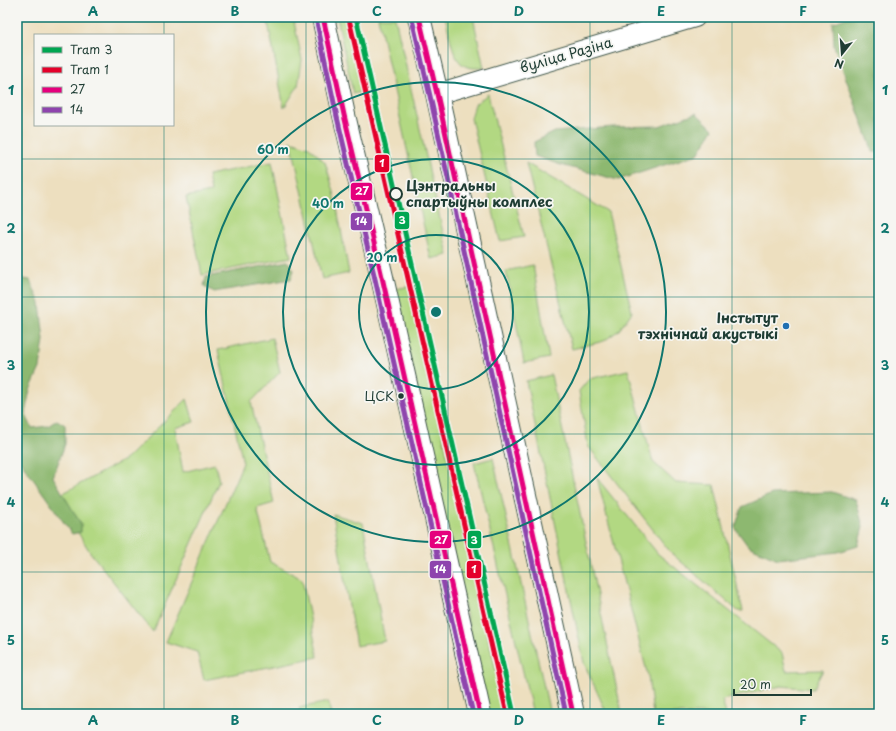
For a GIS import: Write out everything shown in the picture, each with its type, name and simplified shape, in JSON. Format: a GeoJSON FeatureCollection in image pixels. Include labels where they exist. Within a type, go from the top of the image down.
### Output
{"type":"FeatureCollection","features":[{"type":"Feature","properties":{"kind":"main road"},"geometry":{"type":"LineString","coordinates":[[323,17],[480,714]]}},
{"type":"Feature","properties":{"kind":"main road"},"geometry":{"type":"LineString","coordinates":[[419,17],[573,714]]}},
{"type":"Feature","properties":{"kind":"street","name":"вуліца Разіна"},"geometry":{"type":"LineString","coordinates":[[437,94],[695,17]]}},
{"type":"Feature","properties":{"kind":"green space"},"geometry":{"type":"Polygon","coordinates":[[[267,17],[293,17],[302,60],[298,86],[284,108],[267,17]]]}},
{"type":"Feature","properties":{"kind":"green space"},"geometry":{"type":"Polygon","coordinates":[[[337,17],[349,17],[365,91],[353,94],[337,17]]]}},
{"type":"Feature","properties":{"kind":"green space"},"geometry":{"type":"Polygon","coordinates":[[[378,17],[395,17],[448,255],[431,259],[378,17]]]}},
{"type":"Feature","properties":{"kind":"green space"},"geometry":{"type":"Polygon","coordinates":[[[445,17],[473,17],[484,68],[467,67],[459,61],[451,43],[445,17]]]}},
{"type":"Feature","properties":{"kind":"green space"},"geometry":{"type":"Polygon","coordinates":[[[848,17],[879,17],[879,152],[873,152],[834,46],[833,23],[848,17]]]}},
{"type":"Feature","properties":{"kind":"green space"},"geometry":{"type":"Polygon","coordinates":[[[488,94],[524,237],[500,241],[471,118],[475,104],[488,94]]]}},
{"type":"Feature","properties":{"kind":"green space"},"geometry":{"type":"Polygon","coordinates":[[[696,113],[713,129],[698,154],[618,180],[561,165],[535,156],[534,142],[555,132],[613,127],[659,126],[696,113]]]}},
{"type":"Feature","properties":{"kind":"green space"},"geometry":{"type":"Polygon","coordinates":[[[291,141],[309,147],[325,162],[334,192],[349,273],[322,279],[291,141]]]}},
{"type":"Feature","properties":{"kind":"green space"},"geometry":{"type":"Polygon","coordinates":[[[272,162],[291,257],[202,275],[186,197],[211,192],[208,175],[272,162]]]}},
{"type":"Feature","properties":{"kind":"green space"},"geometry":{"type":"Polygon","coordinates":[[[526,163],[608,212],[632,312],[619,330],[604,341],[572,349],[526,163]]]}},
{"type":"Feature","properties":{"kind":"green space"},"geometry":{"type":"Polygon","coordinates":[[[288,261],[294,270],[291,279],[214,292],[204,286],[206,277],[288,261]]]}},
{"type":"Feature","properties":{"kind":"green space"},"geometry":{"type":"Polygon","coordinates":[[[533,265],[549,358],[524,363],[506,271],[533,265]]]}},
{"type":"Feature","properties":{"kind":"green space"},"geometry":{"type":"Polygon","coordinates":[[[17,278],[30,280],[40,303],[44,340],[40,368],[30,390],[25,413],[32,428],[48,426],[57,420],[65,425],[65,444],[53,477],[81,524],[81,532],[72,534],[21,462],[17,453],[17,278]]]}},
{"type":"Feature","properties":{"kind":"green space"},"geometry":{"type":"Polygon","coordinates":[[[411,286],[462,525],[506,714],[488,714],[395,289],[411,286]]]}},
{"type":"Feature","properties":{"kind":"green space"},"geometry":{"type":"Polygon","coordinates":[[[272,338],[280,372],[251,402],[274,503],[257,508],[270,562],[302,579],[318,657],[204,680],[197,652],[166,642],[243,463],[218,350],[272,338]]]}},
{"type":"Feature","properties":{"kind":"green space"},"geometry":{"type":"Polygon","coordinates":[[[628,370],[653,462],[676,483],[714,485],[743,611],[738,611],[671,553],[588,446],[579,391],[589,379],[628,370]]]}},
{"type":"Feature","properties":{"kind":"green space"},"geometry":{"type":"Polygon","coordinates":[[[551,375],[622,714],[607,714],[584,663],[526,381],[551,375]]]}},
{"type":"Feature","properties":{"kind":"green space"},"geometry":{"type":"Polygon","coordinates":[[[187,399],[194,422],[175,428],[183,472],[215,464],[219,481],[153,632],[90,552],[56,497],[126,459],[187,399]]]}},
{"type":"Feature","properties":{"kind":"green space"},"geometry":{"type":"Polygon","coordinates":[[[493,458],[550,714],[533,714],[474,463],[493,458]]]}},
{"type":"Feature","properties":{"kind":"green space"},"geometry":{"type":"Polygon","coordinates":[[[597,478],[658,554],[782,653],[786,671],[823,670],[813,689],[781,686],[722,700],[726,714],[653,714],[648,676],[597,478]]]}},
{"type":"Feature","properties":{"kind":"green space"},"geometry":{"type":"Polygon","coordinates":[[[832,492],[856,500],[863,527],[858,546],[838,552],[778,559],[748,546],[735,528],[742,507],[772,494],[832,492]]]}},
{"type":"Feature","properties":{"kind":"green space"},"geometry":{"type":"Polygon","coordinates":[[[333,514],[363,523],[385,641],[356,646],[333,514]]]}},
{"type":"Feature","properties":{"kind":"green space"},"geometry":{"type":"Polygon","coordinates":[[[328,702],[331,714],[301,714],[299,708],[328,702]]]}},
{"type":"Feature","properties":{"kind":"tram line","name":"3"},"geometry":{"type":"LineString","coordinates":[[356,17],[514,714]]}},
{"type":"Feature","properties":{"kind":"tram line","name":"1"},"geometry":{"type":"LineString","coordinates":[[349,19],[507,714]]}},
{"type":"Feature","properties":{"kind":"transit line","name":"27"},"geometry":{"type":"LineString","coordinates":[[323,17],[480,714]]}},
{"type":"Feature","properties":{"kind":"transit line","name":"27"},"geometry":{"type":"LineString","coordinates":[[419,17],[573,714]]}},
{"type":"Feature","properties":{"kind":"transit line","name":"14"},"geometry":{"type":"LineString","coordinates":[[316,18],[337,117],[473,714]]}},
{"type":"Feature","properties":{"kind":"transit line","name":"14"},"geometry":{"type":"LineString","coordinates":[[412,19],[566,714]]}},
{"type":"Feature","properties":{"kind":"place","name":"Цэнтральны спартыўны комплес"},"geometry":{"type":"Point","coordinates":[396,194]}},
{"type":"Feature","properties":{"kind":"place","name":"Інстытут тэхнічнай акустыкі"},"geometry":{"type":"Point","coordinates":[786,326]}},
{"type":"Feature","properties":{"kind":"place","name":"ЦСК"},"geometry":{"type":"Point","coordinates":[401,396]}}]}
